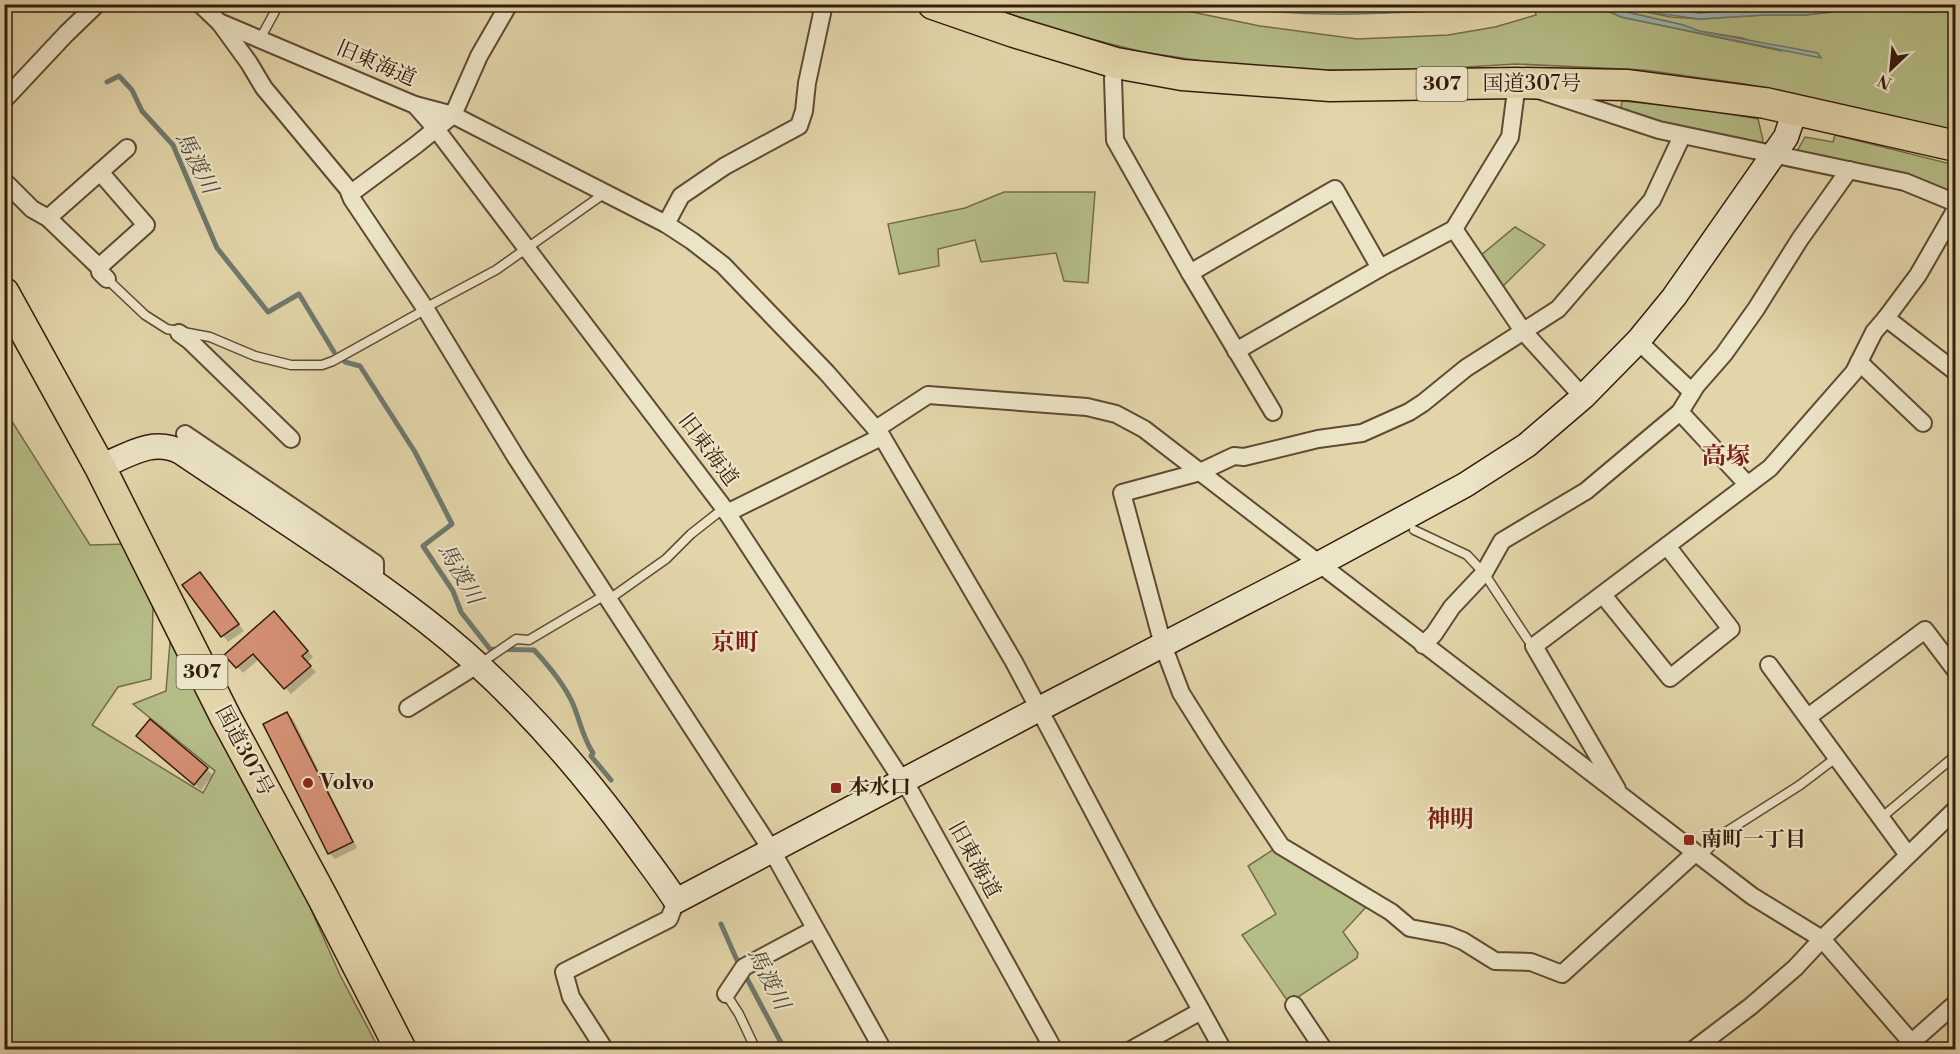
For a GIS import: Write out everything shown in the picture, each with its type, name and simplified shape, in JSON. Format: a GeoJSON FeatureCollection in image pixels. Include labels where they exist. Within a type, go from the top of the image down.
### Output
{"type":"FeatureCollection","features":[{"type":"Feature","properties":{"kind":"highway","name":"国道307号"},"geometry":{"type":"LineString","coordinates":[[933,4],[1116,63],[1182,75],[1330,86],[1517,83],[1628,85],[1765,103],[1956,146]]}},
{"type":"Feature","properties":{"kind":"highway","name":"国道307号"},"geometry":{"type":"LineString","coordinates":[[4,293],[100,467],[226,718],[324,900],[401,1050]]}},
{"type":"Feature","properties":{"kind":"street"},"geometry":{"type":"LineString","coordinates":[[4,100],[97,4]]}},
{"type":"Feature","properties":{"kind":"street","name":"旧東海道"},"geometry":{"type":"LineString","coordinates":[[200,4],[219,22],[415,105],[436,129],[725,510],[904,780],[1054,1050]]}},
{"type":"Feature","properties":{"kind":"street"},"geometry":{"type":"LineString","coordinates":[[350,194],[453,115],[478,56],[508,4]]}},
{"type":"Feature","properties":{"kind":"street"},"geometry":{"type":"LineString","coordinates":[[666,224],[681,196],[725,166],[799,126],[804,111],[807,83],[824,4]]}},
{"type":"Feature","properties":{"kind":"street"},"geometry":{"type":"LineString","coordinates":[[219,22],[264,88],[348,189],[425,308],[517,459],[771,849],[883,1050]]}},
{"type":"Feature","properties":{"kind":"street"},"geometry":{"type":"LineString","coordinates":[[1116,63],[1113,79],[1115,140],[1190,273],[1273,412]]}},
{"type":"Feature","properties":{"kind":"street"},"geometry":{"type":"LineString","coordinates":[[1236,351],[1380,268],[1454,229],[1510,137],[1517,83],[1659,130],[1759,153],[1774,154],[1905,182],[1956,203]]}},
{"type":"Feature","properties":{"kind":"street"},"geometry":{"type":"LineString","coordinates":[[415,105],[453,115],[666,224],[692,241],[723,266],[827,373],[879,432],[952,554],[1039,709],[1223,1050]]}},
{"type":"Feature","properties":{"kind":"street"},"geometry":{"type":"LineString","coordinates":[[605,1050],[571,997],[564,972],[669,918],[676,901],[771,849],[1319,564],[1465,485],[1527,445],[1582,397],[1638,341],[1674,297],[1786,137],[1796,110]]}},
{"type":"Feature","properties":{"kind":"street"},"geometry":{"type":"LineString","coordinates":[[1682,136],[1652,200],[1558,309],[1466,368],[1416,408],[1362,433],[1318,439],[1244,457],[1234,456],[1200,472],[1122,493],[1163,645],[1187,705],[1281,846],[1375,902],[1410,928],[1448,935],[1463,941],[1486,958],[1495,961],[1531,962],[1562,974],[1698,855]]}},
{"type":"Feature","properties":{"kind":"street"},"geometry":{"type":"LineString","coordinates":[[48,218],[128,148]]}},
{"type":"Feature","properties":{"kind":"street"},"geometry":{"type":"LineString","coordinates":[[1423,645],[1434,634],[1452,607],[1484,573],[1502,541],[1586,491],[1680,412],[1692,392],[1743,328],[1800,239],[1849,170]]}},
{"type":"Feature","properties":{"kind":"street"},"geometry":{"type":"LineString","coordinates":[[4,181],[32,209],[48,218],[103,273],[146,225],[100,172]]}},
{"type":"Feature","properties":{"kind":"street"},"geometry":{"type":"LineString","coordinates":[[1190,273],[1335,189],[1380,268]]}},
{"type":"Feature","properties":{"kind":"street"},"geometry":{"type":"LineString","coordinates":[[1622,797],[1534,646],[1770,468],[1854,372],[1874,332],[1918,275],[1956,210]]}},
{"type":"Feature","properties":{"kind":"street"},"geometry":{"type":"LineString","coordinates":[[1454,229],[1522,331],[1582,397]]}},
{"type":"Feature","properties":{"kind":"street"},"geometry":{"type":"LineString","coordinates":[[1886,318],[1956,372]]}},
{"type":"Feature","properties":{"kind":"street"},"geometry":{"type":"LineString","coordinates":[[179,333],[291,439]]}},
{"type":"Feature","properties":{"kind":"street"},"geometry":{"type":"LineString","coordinates":[[1638,341],[1692,392]]}},
{"type":"Feature","properties":{"kind":"street"},"geometry":{"type":"LineString","coordinates":[[1859,362],[1923,423]]}},
{"type":"Feature","properties":{"kind":"street"},"geometry":{"type":"LineString","coordinates":[[725,510],[879,432],[928,395],[1087,407],[1116,414],[1144,429],[1752,896],[1822,939],[1915,1046],[1956,1003]]}},
{"type":"Feature","properties":{"kind":"street"},"geometry":{"type":"LineString","coordinates":[[1680,412],[1747,484]]}},
{"type":"Feature","properties":{"kind":"street"},"geometry":{"type":"LineString","coordinates":[[185,434],[375,563],[375,583]]}},
{"type":"Feature","properties":{"kind":"street"},"geometry":{"type":"LineString","coordinates":[[100,467],[150,446],[169,446],[375,583],[426,621],[486,659],[595,789],[676,901]]}},
{"type":"Feature","properties":{"kind":"street"},"geometry":{"type":"LineString","coordinates":[[1603,595],[1670,678],[1731,629],[1667,546]]}},
{"type":"Feature","properties":{"kind":"street"},"geometry":{"type":"LineString","coordinates":[[1808,717],[1925,630],[1956,671]]}},
{"type":"Feature","properties":{"kind":"street"},"geometry":{"type":"LineString","coordinates":[[408,708],[486,659]]}},
{"type":"Feature","properties":{"kind":"street"},"geometry":{"type":"LineString","coordinates":[[1769,665],[1908,855]]}},
{"type":"Feature","properties":{"kind":"street"},"geometry":{"type":"LineString","coordinates":[[1693,1050],[1795,968],[1956,809]]}},
{"type":"Feature","properties":{"kind":"street"},"geometry":{"type":"LineString","coordinates":[[726,994],[741,971],[815,929]]}},
{"type":"Feature","properties":{"kind":"street"},"geometry":{"type":"LineString","coordinates":[[1294,1005],[1324,1050]]}},
{"type":"Feature","properties":{"kind":"street"},"geometry":{"type":"LineString","coordinates":[[1131,1050],[1201,1011]]}},
{"type":"Feature","properties":{"kind":"lane"},"geometry":{"type":"LineString","coordinates":[[260,39],[279,4]]}},
{"type":"Feature","properties":{"kind":"lane"},"geometry":{"type":"LineString","coordinates":[[103,273],[145,315],[167,329],[210,337],[273,362],[305,366],[322,365],[366,344],[425,308],[496,270],[605,193]]}},
{"type":"Feature","properties":{"kind":"lane"},"geometry":{"type":"LineString","coordinates":[[486,659],[516,639],[529,640],[607,597],[666,559],[691,534],[725,510]]}},
{"type":"Feature","properties":{"kind":"lane"},"geometry":{"type":"LineString","coordinates":[[1414,531],[1467,555],[1484,573],[1534,646]]}},
{"type":"Feature","properties":{"kind":"lane"},"geometry":{"type":"LineString","coordinates":[[1881,818],[1956,755]]}},
{"type":"Feature","properties":{"kind":"lane"},"geometry":{"type":"LineString","coordinates":[[1698,855],[1726,832],[1800,785],[1837,757]]}},
{"type":"Feature","properties":{"kind":"lane"},"geometry":{"type":"LineString","coordinates":[[726,994],[739,1014],[756,1050]]}},
{"type":"Feature","properties":{"kind":"green space"},"geometry":{"type":"Polygon","coordinates":[[[984,5],[1158,5],[1260,26],[1357,39],[1448,35],[1495,27],[1536,15],[1534,5],[1602,5],[1603,9],[1621,17],[1783,51],[1742,38],[1699,31],[1627,12],[1625,8],[1671,17],[1700,19],[1805,15],[1850,10],[1934,12],[1950,8],[1956,9],[1955,132],[1745,84],[1644,70],[1516,64],[1417,70],[1309,70],[1222,64],[1143,52],[1067,33],[984,5]]]}},
{"type":"Feature","properties":{"kind":"green space"},"geometry":{"type":"Polygon","coordinates":[[[1622,101],[1702,109],[1758,119],[1763,140],[1759,148],[1620,113],[1622,101]]]}},
{"type":"Feature","properties":{"kind":"green space"},"geometry":{"type":"Polygon","coordinates":[[[1835,135],[1955,165],[1955,195],[1796,153],[1805,137],[1833,142],[1835,135]]]}},
{"type":"Feature","properties":{"kind":"green space"},"geometry":{"type":"Polygon","coordinates":[[[1004,192],[1095,192],[1088,283],[1064,281],[1056,253],[981,262],[975,240],[938,249],[939,266],[899,274],[888,224],[965,208],[1004,192]]]}},
{"type":"Feature","properties":{"kind":"green space"},"geometry":{"type":"Polygon","coordinates":[[[1515,227],[1545,245],[1501,288],[1480,256],[1515,227]]]}},
{"type":"Feature","properties":{"kind":"green space"},"geometry":{"type":"Polygon","coordinates":[[[4,413],[8,415],[90,545],[126,544],[153,608],[151,679],[118,687],[92,725],[203,793],[215,771],[133,704],[166,691],[170,642],[278,835],[340,975],[379,1049],[5,1049],[4,413]]]}},
{"type":"Feature","properties":{"kind":"green space"},"geometry":{"type":"Polygon","coordinates":[[[1274,849],[1368,905],[1343,932],[1358,953],[1357,958],[1289,1003],[1242,935],[1276,914],[1248,866],[1274,849]]]}},
{"type":"Feature","properties":{"kind":"water"},"geometry":{"type":"Polygon","coordinates":[[[1955,4],[1955,9],[1934,12],[1850,10],[1805,15],[1700,19],[1625,9],[1627,12],[1699,31],[1818,53],[1821,58],[1621,17],[1603,9],[1602,5],[1955,4]]]}},
{"type":"Feature","properties":{"kind":"water"},"geometry":{"type":"Polygon","coordinates":[[[1208,5],[1465,5],[1426,12],[1320,14],[1208,5]]]}},
{"type":"Feature","properties":{"kind":"building"},"geometry":{"type":"Polygon","coordinates":[[[200,572],[239,624],[221,637],[182,585],[200,572]]]}},
{"type":"Feature","properties":{"kind":"building"},"geometry":{"type":"Polygon","coordinates":[[[274,611],[308,651],[302,656],[311,666],[284,689],[253,654],[236,668],[224,655],[274,611]]]}},
{"type":"Feature","properties":{"kind":"building","name":"Volvo"},"geometry":{"type":"Polygon","coordinates":[[[287,712],[353,842],[328,854],[263,724],[287,712]]]}},
{"type":"Feature","properties":{"kind":"building"},"geometry":{"type":"Polygon","coordinates":[[[150,719],[208,768],[194,785],[136,736],[150,719]]]}},
{"type":"Feature","properties":{"kind":"waterway","name":"馬渡川"},"geometry":{"type":"LineString","coordinates":[[107,82],[119,76],[132,90],[142,111],[173,145],[217,248],[268,312],[299,294],[334,352]]}},
{"type":"Feature","properties":{"kind":"waterway","name":"馬渡川"},"geometry":{"type":"LineString","coordinates":[[345,362],[360,366],[415,452],[452,524],[423,546],[453,591],[461,612],[490,649],[534,650],[540,656],[565,689],[573,704],[593,753],[591,756],[611,780]]}},
{"type":"Feature","properties":{"kind":"waterway","name":"馬渡川"},"geometry":{"type":"LineString","coordinates":[[721,924],[736,958],[785,1050]]}},
{"type":"Feature","properties":{"kind":"place","name":"Volvo"},"geometry":{"type":"Point","coordinates":[308,783]}},
{"type":"Feature","properties":{"kind":"place","name":"本水口"},"geometry":{"type":"Point","coordinates":[836,788]}},
{"type":"Feature","properties":{"kind":"place","name":"南町一丁目"},"geometry":{"type":"Point","coordinates":[1689,840]}},
{"type":"Feature","properties":{"kind":"district","name":"高塚"},"geometry":{"type":"Point","coordinates":[1726,457]}},
{"type":"Feature","properties":{"kind":"district","name":"京町"},"geometry":{"type":"Point","coordinates":[735,643]}},
{"type":"Feature","properties":{"kind":"district","name":"神明"},"geometry":{"type":"Point","coordinates":[1450,820]}}]}
